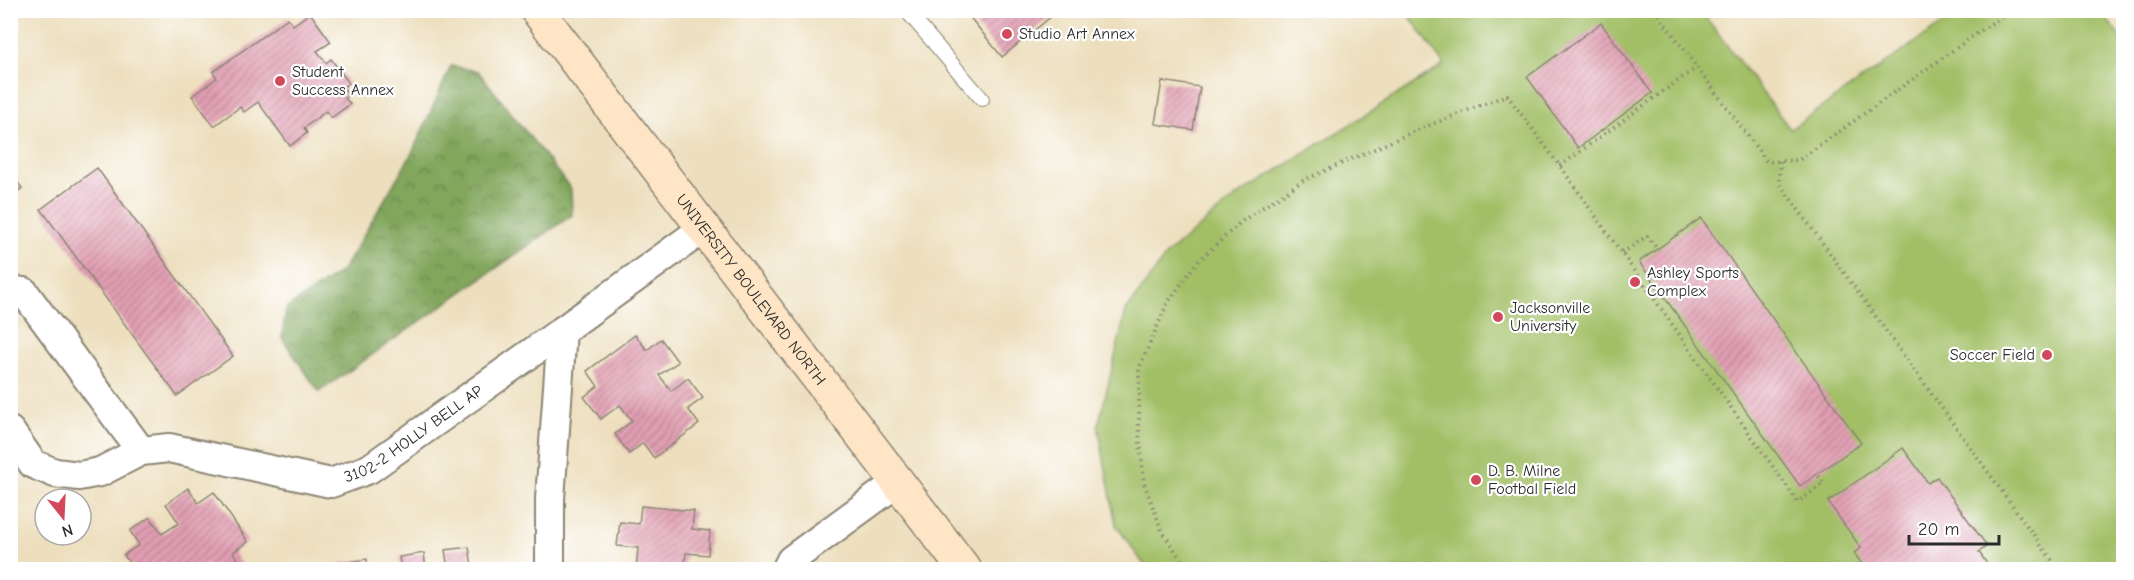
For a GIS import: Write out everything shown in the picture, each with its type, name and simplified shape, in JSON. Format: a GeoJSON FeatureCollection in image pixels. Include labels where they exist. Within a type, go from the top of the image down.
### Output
{"type":"FeatureCollection","features":[{"type":"Feature","properties":{"kind":"main road","name":"UNIVERSITY BOULEVARD NORTH"},"geometry":{"type":"LineString","coordinates":[[537,10],[965,570]]}},
{"type":"Feature","properties":{"kind":"street","name":"3102-2 HOLLY BELL AP"},"geometry":{"type":"LineString","coordinates":[[10,431],[33,464],[55,473],[80,476],[100,472],[141,451],[170,448],[331,483],[369,469],[704,228]]}},
{"type":"Feature","properties":{"kind":"street"},"geometry":{"type":"LineString","coordinates":[[10,290],[24,292],[141,451]]}},
{"type":"Feature","properties":{"kind":"street"},"geometry":{"type":"LineString","coordinates":[[550,570],[550,499],[562,331]]}},
{"type":"Feature","properties":{"kind":"street"},"geometry":{"type":"LineString","coordinates":[[786,570],[791,560],[899,481]]}},
{"type":"Feature","properties":{"kind":"lane"},"geometry":{"type":"LineString","coordinates":[[906,10],[982,99]]}},
{"type":"Feature","properties":{"kind":"path"},"geometry":{"type":"LineString","coordinates":[[1655,10],[1767,162],[1799,160],[2010,10]]}},
{"type":"Feature","properties":{"kind":"path"},"geometry":{"type":"LineString","coordinates":[[1560,166],[1696,67]]}},
{"type":"Feature","properties":{"kind":"path"},"geometry":{"type":"LineString","coordinates":[[1188,570],[1162,531],[1144,483],[1139,433],[1139,368],[1167,304],[1197,262],[1242,221],[1305,180],[1415,131],[1507,95],[1798,501],[1824,483],[1817,474]]}},
{"type":"Feature","properties":{"kind":"path"},"geometry":{"type":"LineString","coordinates":[[1780,161],[1779,183],[2059,570]]}},
{"type":"Feature","properties":{"kind":"path"},"geometry":{"type":"LineString","coordinates":[[1622,253],[1647,236],[1658,248]]}},
{"type":"Feature","properties":{"kind":"green space","name":"Ashley Sports Complex"},"geometry":{"type":"Polygon","coordinates":[[[1406,11],[1701,11],[1790,129],[1961,11],[2101,11],[2123,41],[2123,569],[1147,569],[1116,525],[1098,426],[1126,311],[1167,254],[1234,198],[1444,65],[1406,11]]]}},
{"type":"Feature","properties":{"kind":"green space"},"geometry":{"type":"Polygon","coordinates":[[[451,66],[478,71],[571,189],[572,215],[319,392],[282,338],[286,309],[343,270],[412,153],[451,66]]]}},
{"type":"Feature","properties":{"kind":"building","name":"Studio Art Annex"},"geometry":{"type":"Polygon","coordinates":[[[964,10],[1059,10],[1002,57],[964,10]]]}},
{"type":"Feature","properties":{"kind":"building","name":"Student Success Annex"},"geometry":{"type":"Polygon","coordinates":[[[310,13],[331,42],[317,51],[326,63],[331,59],[349,83],[343,87],[348,95],[345,98],[350,104],[331,118],[326,111],[304,128],[307,133],[290,146],[258,102],[244,112],[240,107],[214,126],[192,96],[217,78],[213,72],[288,18],[293,25],[310,13]]]}},
{"type":"Feature","properties":{"kind":"building"},"geometry":{"type":"Polygon","coordinates":[[[1601,23],[1652,93],[1578,148],[1527,77],[1601,23]]]}},
{"type":"Feature","properties":{"kind":"building"},"geometry":{"type":"Polygon","coordinates":[[[1162,81],[1200,87],[1193,130],[1155,124],[1162,81]]]}},
{"type":"Feature","properties":{"kind":"building"},"geometry":{"type":"Polygon","coordinates":[[[97,168],[233,356],[177,396],[41,209],[97,168]]]}},
{"type":"Feature","properties":{"kind":"building"},"geometry":{"type":"Polygon","coordinates":[[[10,173],[22,188],[10,197],[10,173]]]}},
{"type":"Feature","properties":{"kind":"building"},"geometry":{"type":"Polygon","coordinates":[[[1701,218],[1861,443],[1800,486],[1639,262],[1701,218]]]}},
{"type":"Feature","properties":{"kind":"building"},"geometry":{"type":"Polygon","coordinates":[[[635,335],[647,350],[661,339],[678,362],[659,375],[671,391],[688,378],[703,398],[688,409],[699,424],[654,458],[643,443],[629,454],[615,434],[632,421],[620,405],[601,419],[584,397],[598,386],[587,371],[635,335]]]}},
{"type":"Feature","properties":{"kind":"building"},"geometry":{"type":"Polygon","coordinates":[[[1903,448],[1928,483],[1937,477],[1987,546],[1979,552],[1991,570],[1866,570],[1854,553],[1861,548],[1828,502],[1903,448]]]}},
{"type":"Feature","properties":{"kind":"building"},"geometry":{"type":"Polygon","coordinates":[[[188,488],[198,503],[214,492],[248,542],[233,552],[242,566],[237,570],[210,570],[206,564],[198,570],[134,570],[124,555],[139,545],[130,531],[150,517],[162,534],[179,523],[166,504],[188,488]]]}},
{"type":"Feature","properties":{"kind":"building"},"geometry":{"type":"Polygon","coordinates":[[[641,506],[694,511],[692,529],[710,531],[708,555],[686,553],[684,570],[636,570],[638,548],[617,546],[620,522],[639,524],[641,506]]]}},
{"type":"Feature","properties":{"kind":"building"},"geometry":{"type":"Polygon","coordinates":[[[469,547],[472,566],[490,564],[491,570],[448,570],[445,550],[469,547]]]}},
{"type":"Feature","properties":{"kind":"building"},"geometry":{"type":"Polygon","coordinates":[[[424,553],[426,570],[401,570],[399,557],[424,553]]]}},
{"type":"Feature","properties":{"kind":"building"},"geometry":{"type":"Polygon","coordinates":[[[367,559],[368,570],[343,570],[342,563],[367,559]]]}},
{"type":"Feature","properties":{"kind":"place","name":"Studio Art Annex"},"geometry":{"type":"Point","coordinates":[1007,34]}},
{"type":"Feature","properties":{"kind":"place","name":"Student Success Annex"},"geometry":{"type":"Point","coordinates":[280,81]}},
{"type":"Feature","properties":{"kind":"place","name":"Ashley Sports Complex"},"geometry":{"type":"Point","coordinates":[1635,282]}},
{"type":"Feature","properties":{"kind":"place","name":"Jacksonville University"},"geometry":{"type":"Point","coordinates":[1498,317]}},
{"type":"Feature","properties":{"kind":"place","name":"Soccer Field"},"geometry":{"type":"Point","coordinates":[2047,355]}},
{"type":"Feature","properties":{"kind":"place","name":"D. B. Milne Footbal Field"},"geometry":{"type":"Point","coordinates":[1476,480]}}]}
